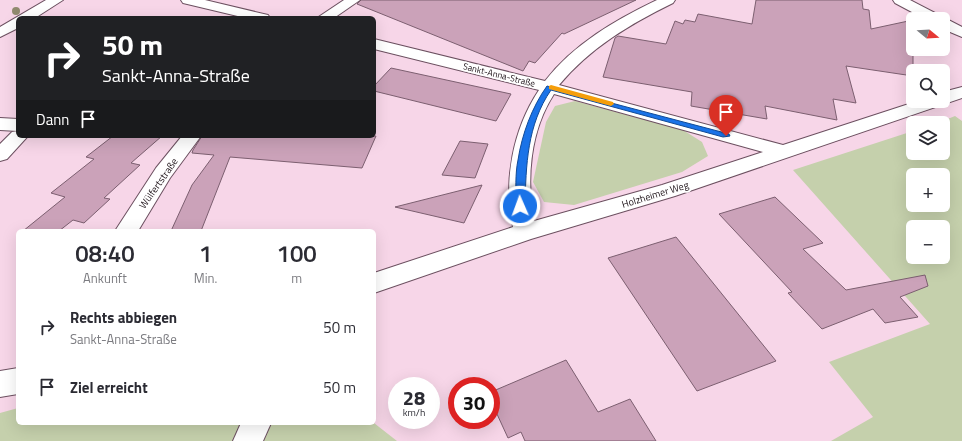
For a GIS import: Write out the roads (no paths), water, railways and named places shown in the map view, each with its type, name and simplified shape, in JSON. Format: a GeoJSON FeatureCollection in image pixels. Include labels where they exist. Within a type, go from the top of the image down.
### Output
{"type":"FeatureCollection","features":[{"type":"Feature","properties":{"kind":"street"},"geometry":{"type":"LineString","coordinates":[[28,16],[56,0]]}},
{"type":"Feature","properties":{"kind":"street"},"geometry":{"type":"LineString","coordinates":[[188,0],[255,16]]}},
{"type":"Feature","properties":{"kind":"street"},"geometry":{"type":"LineString","coordinates":[[327,16],[353,0]]}},
{"type":"Feature","properties":{"kind":"street"},"geometry":{"type":"LineString","coordinates":[[525,232],[520,206],[522,160],[534,116],[541,100],[565,69],[598,40],[625,21],[668,0]]}},
{"type":"Feature","properties":{"kind":"street"},"geometry":{"type":"LineString","coordinates":[[900,0],[923,12]]}},
{"type":"Feature","properties":{"kind":"street"},"geometry":{"type":"LineString","coordinates":[[0,22],[16,21]]}},
{"type":"Feature","properties":{"kind":"street"},"geometry":{"type":"LineString","coordinates":[[0,33],[16,23]]}},
{"type":"Feature","properties":{"kind":"street"},"geometry":{"type":"LineString","coordinates":[[950,27],[962,33]]}},
{"type":"Feature","properties":{"kind":"street","name":"Sankt-Anna-Straße"},"geometry":{"type":"LineString","coordinates":[[376,44],[550,87],[785,152]]}},
{"type":"Feature","properties":{"kind":"street"},"geometry":{"type":"LineString","coordinates":[[950,96],[962,92]]}},
{"type":"Feature","properties":{"kind":"street","name":"Holzheimer Weg"},"geometry":{"type":"LineString","coordinates":[[376,282],[525,232],[668,191],[914,108]]}},
{"type":"Feature","properties":{"kind":"street"},"geometry":{"type":"LineString","coordinates":[[0,124],[16,125]]}},
{"type":"Feature","properties":{"kind":"street"},"geometry":{"type":"LineString","coordinates":[[0,156],[17,138]]}},
{"type":"Feature","properties":{"kind":"street","name":"Wülfertstraße"},"geometry":{"type":"LineString","coordinates":[[127,229],[163,173],[190,138]]}},
{"type":"Feature","properties":{"kind":"street"},"geometry":{"type":"LineString","coordinates":[[0,384],[16,381]]}},
{"type":"Feature","properties":{"kind":"street"},"geometry":{"type":"LineString","coordinates":[[248,441],[255,425]]}}]}
